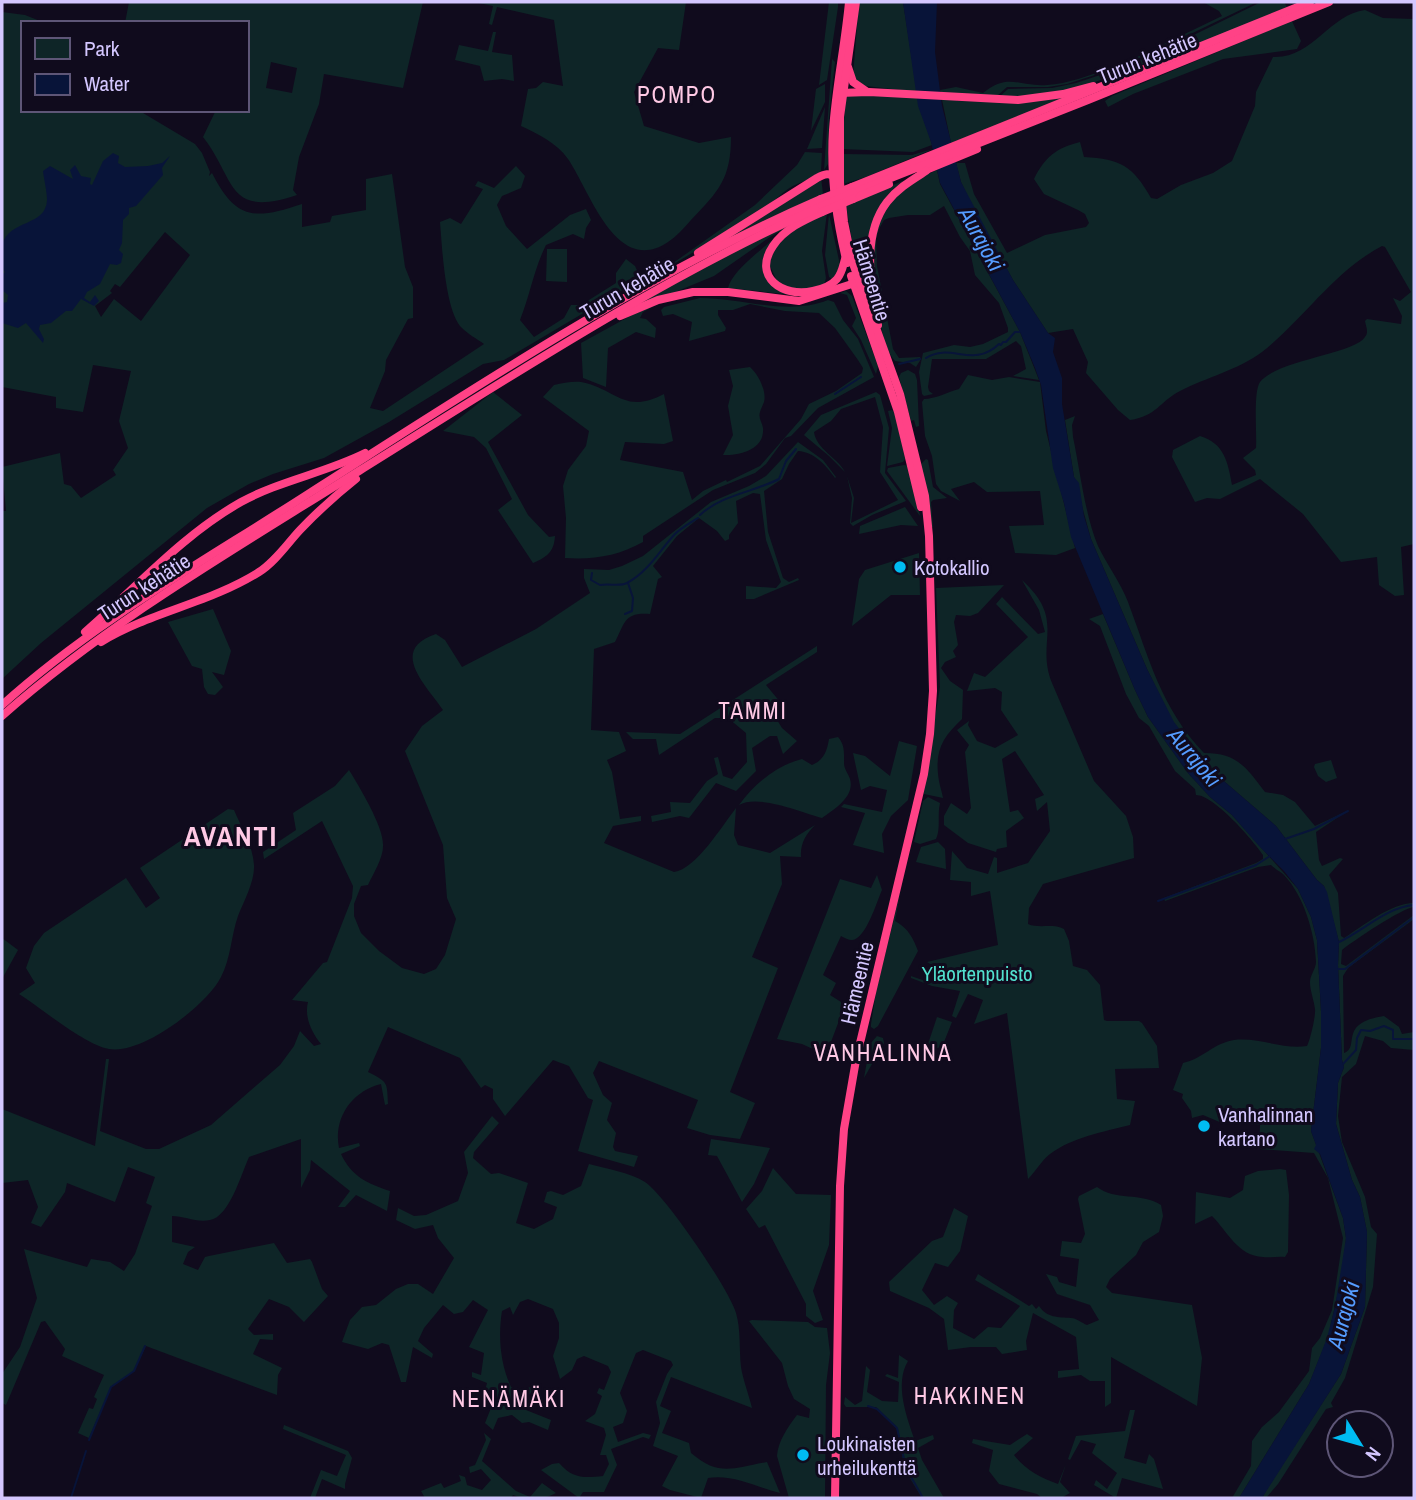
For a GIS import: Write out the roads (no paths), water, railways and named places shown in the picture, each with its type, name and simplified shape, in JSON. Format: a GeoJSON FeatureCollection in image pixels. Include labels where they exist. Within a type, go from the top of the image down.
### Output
{"type":"FeatureCollection","features":[{"type":"Feature","properties":{"kind":"highway","name":"Hämeentie"},"geometry":{"type":"LineString","coordinates":[[849,2],[839,131],[840,183],[847,240],[855,282],[911,457],[929,562]]}},
{"type":"Feature","properties":{"kind":"highway","name":"Hämeentie"},"geometry":{"type":"LineString","coordinates":[[835,1498],[842,1142],[856,1060],[928,749],[933,676],[928,514],[918,461],[900,394],[845,256],[826,175],[856,2]]}},
{"type":"Feature","properties":{"kind":"highway","name":"Turun kehätie"},"geometry":{"type":"LineString","coordinates":[[963,149],[1119,79],[1310,2]]}},
{"type":"Feature","properties":{"kind":"highway","name":"Turun kehätie"},"geometry":{"type":"LineString","coordinates":[[2,705],[107,622],[579,335],[727,250],[853,193],[1329,2]]}},
{"type":"Feature","properties":{"kind":"highway"},"geometry":{"type":"LineString","coordinates":[[847,64],[853,82],[869,92]]}},
{"type":"Feature","properties":{"kind":"highway"},"geometry":{"type":"LineString","coordinates":[[840,93],[1036,99],[1119,79]]}},
{"type":"Feature","properties":{"kind":"highway"},"geometry":{"type":"LineString","coordinates":[[880,342],[871,268],[874,228],[892,196],[924,165]]}},
{"type":"Feature","properties":{"kind":"highway"},"geometry":{"type":"LineString","coordinates":[[674,271],[708,245],[826,175],[840,183]]}},
{"type":"Feature","properties":{"kind":"highway"},"geometry":{"type":"LineString","coordinates":[[822,206],[774,244],[767,263],[769,276],[776,286],[788,293],[820,289],[838,278],[845,256]]}},
{"type":"Feature","properties":{"kind":"highway","name":"Turun kehätie"},"geometry":{"type":"LineString","coordinates":[[252,535],[505,370],[674,271],[753,229],[822,206]]}},
{"type":"Feature","properties":{"kind":"highway"},"geometry":{"type":"LineString","coordinates":[[579,335],[642,306],[681,294],[715,291],[799,301],[855,282]]}},
{"type":"Feature","properties":{"kind":"highway"},"geometry":{"type":"LineString","coordinates":[[33,678],[206,524],[257,494],[335,467],[414,427]]}},
{"type":"Feature","properties":{"kind":"highway"},"geometry":{"type":"LineString","coordinates":[[24,696],[119,632],[177,607],[227,590],[260,572],[326,504],[387,454]]}},
{"type":"Feature","properties":{"kind":"highway","name":"Turun kehätie"},"geometry":{"type":"LineString","coordinates":[[2,716],[102,636],[236,544]]}},
{"type":"Feature","properties":{"kind":"water","name":"Aurajoki"},"geometry":{"type":"Polygon","coordinates":[[[903,2],[937,2],[935,52],[942,106],[961,182],[1013,280],[1048,333],[1055,338],[1053,352],[1062,378],[1062,404],[1074,477],[1079,483],[1084,516],[1091,539],[1147,669],[1174,722],[1211,770],[1276,826],[1324,886],[1339,942],[1344,1067],[1338,1083],[1336,1124],[1352,1180],[1360,1197],[1367,1232],[1365,1307],[1341,1374],[1262,1498],[1239,1498],[1309,1384],[1327,1338],[1335,1307],[1346,1238],[1343,1218],[1320,1154],[1314,1149],[1316,1145],[1311,1131],[1321,1048],[1317,940],[1311,917],[1298,889],[1232,815],[1210,797],[1188,773],[1148,717],[1135,690],[1071,537],[1053,468],[1041,385],[1035,368],[1020,332],[940,183],[931,142],[918,106],[903,2]]]}},
{"type":"Feature","properties":{"kind":"water"},"geometry":{"type":"Polygon","coordinates":[[[113,153],[119,156],[118,163],[125,167],[162,163],[170,156],[162,168],[163,175],[136,206],[129,208],[129,214],[123,220],[119,250],[123,254],[121,263],[110,264],[100,284],[87,292],[84,298],[90,302],[95,295],[99,301],[94,306],[81,299],[72,311],[66,311],[51,323],[40,325],[43,343],[26,323],[18,328],[2,323],[2,303],[7,302],[8,295],[2,290],[2,275],[5,272],[2,268],[2,245],[12,231],[41,215],[45,209],[47,197],[43,171],[50,166],[73,179],[70,170],[75,165],[81,176],[91,178],[92,185],[103,161],[113,153]]]}},
{"type":"Feature","properties":{"kind":"waterway"},"geometry":{"type":"LineString","coordinates":[[926,358],[944,353],[980,354],[1006,342],[1015,332],[1020,332]]}},
{"type":"Feature","properties":{"kind":"waterway"},"geometry":{"type":"LineString","coordinates":[[899,364],[920,359]]}},
{"type":"Feature","properties":{"kind":"waterway"},"geometry":{"type":"LineString","coordinates":[[835,394],[861,377]]}},
{"type":"Feature","properties":{"kind":"waterway"},"geometry":{"type":"LineString","coordinates":[[700,515],[728,498],[779,479],[786,461],[796,449]]}},
{"type":"Feature","properties":{"kind":"waterway"},"geometry":{"type":"LineString","coordinates":[[592,573],[591,580],[600,585],[627,583],[648,567],[677,532],[698,518]]}},
{"type":"Feature","properties":{"kind":"waterway"},"geometry":{"type":"LineString","coordinates":[[625,614],[632,611],[633,598],[628,583]]}},
{"type":"Feature","properties":{"kind":"waterway"},"geometry":{"type":"LineString","coordinates":[[1285,839],[1314,829],[1348,811]]}},
{"type":"Feature","properties":{"kind":"waterway"},"geometry":{"type":"LineString","coordinates":[[1158,901],[1256,865],[1270,856]]}},
{"type":"Feature","properties":{"kind":"waterway"},"geometry":{"type":"LineString","coordinates":[[1339,942],[1394,910],[1414,905]]}},
{"type":"Feature","properties":{"kind":"waterway"},"geometry":{"type":"LineString","coordinates":[[1338,969],[1345,969],[1414,917]]}},
{"type":"Feature","properties":{"kind":"waterway"},"geometry":{"type":"LineString","coordinates":[[1343,1064],[1356,1050],[1361,1030],[1370,1031],[1384,1026],[1393,1030],[1393,1039],[1414,1039]]}},
{"type":"Feature","properties":{"kind":"waterway"},"geometry":{"type":"LineString","coordinates":[[89,1440],[111,1387],[134,1371],[145,1346]]}},
{"type":"Feature","properties":{"kind":"waterway"},"geometry":{"type":"LineString","coordinates":[[868,1406],[877,1409],[897,1428],[906,1468],[923,1498]]}},
{"type":"Feature","properties":{"kind":"waterway"},"geometry":{"type":"LineString","coordinates":[[71,1498],[86,1451]]}},
{"type":"Feature","properties":{"kind":"place","name":"Kotokallio"},"geometry":{"type":"Point","coordinates":[900,567]}},
{"type":"Feature","properties":{"kind":"place","name":"Vanhalinnan kartano"},"geometry":{"type":"Point","coordinates":[1204,1126]}},
{"type":"Feature","properties":{"kind":"place","name":"Loukinaisten urheilukenttä"},"geometry":{"type":"Point","coordinates":[803,1455]}},
{"type":"Feature","properties":{"kind":"district","name":"POMPO"},"geometry":{"type":"Point","coordinates":[677,94]}},
{"type":"Feature","properties":{"kind":"district","name":"TAMMI"},"geometry":{"type":"Point","coordinates":[753,710]}},
{"type":"Feature","properties":{"kind":"district","name":"AVANTI"},"geometry":{"type":"Point","coordinates":[231,836]}},
{"type":"Feature","properties":{"kind":"district","name":"VANHALINNA"},"geometry":{"type":"Point","coordinates":[883,1052]}},
{"type":"Feature","properties":{"kind":"district","name":"HAKKINEN"},"geometry":{"type":"Point","coordinates":[970,1395]}},
{"type":"Feature","properties":{"kind":"district","name":"NENÄMÄKI"},"geometry":{"type":"Point","coordinates":[509,1398]}},
{"type":"Feature","properties":{"kind":"park label","name":"Yläortenpuisto"},"geometry":{"type":"Point","coordinates":[977,973]}}]}
